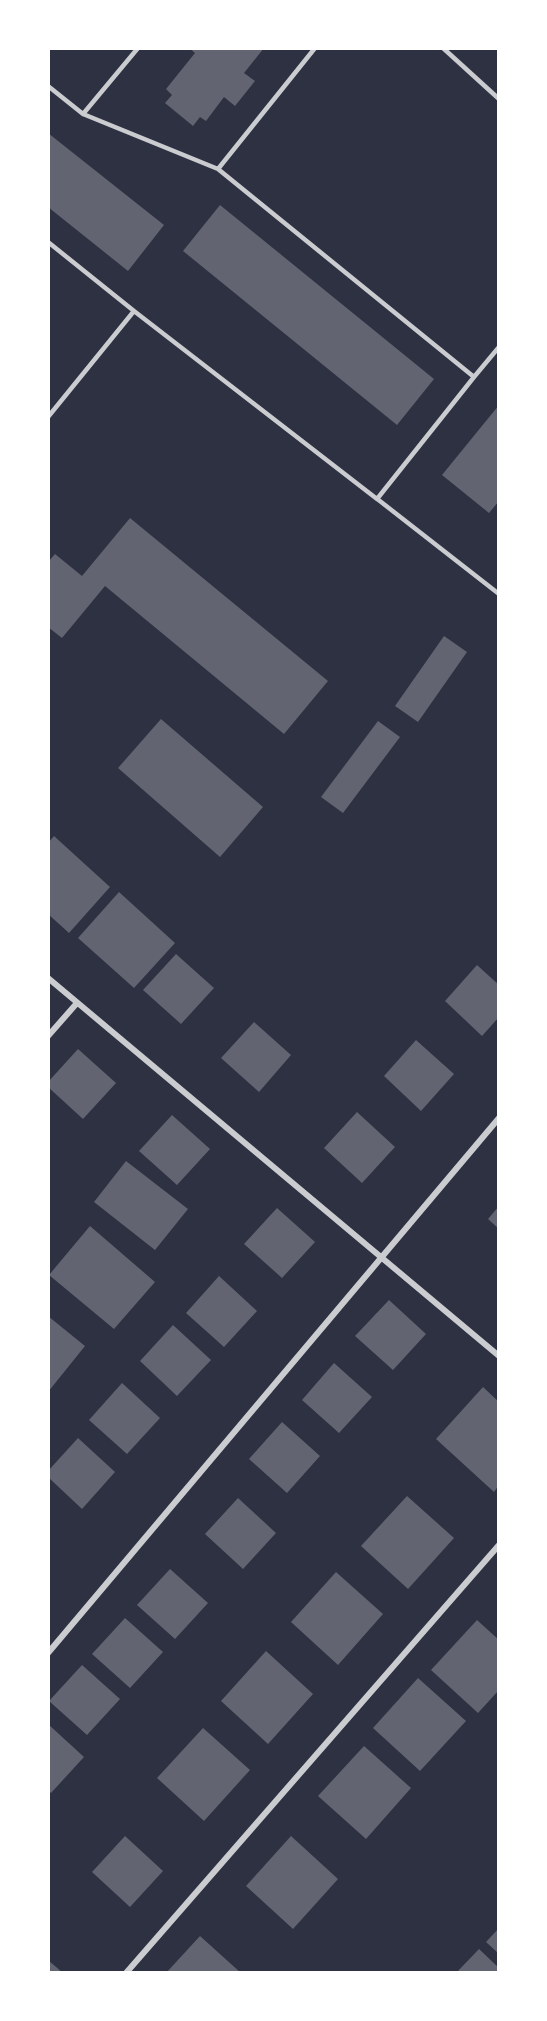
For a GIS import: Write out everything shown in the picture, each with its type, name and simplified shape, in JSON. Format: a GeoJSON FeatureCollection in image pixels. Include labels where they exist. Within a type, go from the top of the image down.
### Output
{"type":"FeatureCollection","features":[{"type":"Feature","properties":{"kind":"street"},"geometry":{"type":"LineString","coordinates":[[48,978],[499,1356]]}},
{"type":"Feature","properties":{"kind":"street"},"geometry":{"type":"LineString","coordinates":[[48,1036],[77,1003]]}},
{"type":"Feature","properties":{"kind":"street"},"geometry":{"type":"LineString","coordinates":[[48,1653],[499,1118]]}},
{"type":"Feature","properties":{"kind":"street"},"geometry":{"type":"LineString","coordinates":[[126,1973],[499,1545]]}},
{"type":"Feature","properties":{"kind":"lane"},"geometry":{"type":"LineString","coordinates":[[83,114],[138,48]]}},
{"type":"Feature","properties":{"kind":"lane"},"geometry":{"type":"LineString","coordinates":[[218,169],[315,48]]}},
{"type":"Feature","properties":{"kind":"lane"},"geometry":{"type":"LineString","coordinates":[[443,48],[499,99]]}},
{"type":"Feature","properties":{"kind":"lane"},"geometry":{"type":"LineString","coordinates":[[48,86],[83,114],[218,169],[474,377]]}},
{"type":"Feature","properties":{"kind":"lane"},"geometry":{"type":"LineString","coordinates":[[48,242],[499,594]]}},
{"type":"Feature","properties":{"kind":"lane"},"geometry":{"type":"LineString","coordinates":[[48,417],[134,311]]}},
{"type":"Feature","properties":{"kind":"lane"},"geometry":{"type":"LineString","coordinates":[[371,494],[377,499],[499,347]]}},
{"type":"Feature","properties":{"kind":"building"},"geometry":{"type":"Polygon","coordinates":[[[189,48],[264,48],[244,73],[255,81],[235,106],[224,97],[206,121],[200,117],[193,126],[165,103],[172,95],[166,89],[195,53],[189,48]]]}},
{"type":"Feature","properties":{"kind":"building"},"geometry":{"type":"Polygon","coordinates":[[[48,133],[164,225],[128,271],[48,207],[48,133]]]}},
{"type":"Feature","properties":{"kind":"building"},"geometry":{"type":"Polygon","coordinates":[[[220,205],[434,379],[397,425],[183,251],[220,205]]]}},
{"type":"Feature","properties":{"kind":"building"},"geometry":{"type":"Polygon","coordinates":[[[499,405],[499,501],[489,513],[442,475],[499,405]]]}},
{"type":"Feature","properties":{"kind":"building"},"geometry":{"type":"Polygon","coordinates":[[[130,518],[328,681],[284,734],[105,586],[62,638],[48,627],[48,562],[55,554],[82,576],[130,518]]]}},
{"type":"Feature","properties":{"kind":"building"},"geometry":{"type":"Polygon","coordinates":[[[444,636],[467,652],[418,722],[395,706],[444,636]]]}},
{"type":"Feature","properties":{"kind":"building"},"geometry":{"type":"Polygon","coordinates":[[[161,719],[263,807],[220,857],[118,768],[161,719]]]}},
{"type":"Feature","properties":{"kind":"building"},"geometry":{"type":"Polygon","coordinates":[[[378,721],[400,737],[343,813],[321,797],[378,721]]]}},
{"type":"Feature","properties":{"kind":"building"},"geometry":{"type":"Polygon","coordinates":[[[54,836],[110,887],[69,933],[48,914],[48,843],[54,836]]]}},
{"type":"Feature","properties":{"kind":"building"},"geometry":{"type":"Polygon","coordinates":[[[119,892],[175,943],[134,988],[78,938],[119,892]]]}},
{"type":"Feature","properties":{"kind":"building"},"geometry":{"type":"Polygon","coordinates":[[[176,954],[214,988],[181,1024],[143,990],[176,954]]]}},
{"type":"Feature","properties":{"kind":"building"},"geometry":{"type":"Polygon","coordinates":[[[477,965],[499,985],[499,1017],[482,1036],[445,1001],[477,965]]]}},
{"type":"Feature","properties":{"kind":"building"},"geometry":{"type":"Polygon","coordinates":[[[254,1022],[291,1055],[259,1092],[221,1058],[254,1022]]]}},
{"type":"Feature","properties":{"kind":"building"},"geometry":{"type":"Polygon","coordinates":[[[416,1040],[454,1074],[421,1111],[384,1076],[416,1040]]]}},
{"type":"Feature","properties":{"kind":"building"},"geometry":{"type":"Polygon","coordinates":[[[78,1049],[116,1083],[83,1119],[48,1087],[48,1082],[78,1049]]]}},
{"type":"Feature","properties":{"kind":"building"},"geometry":{"type":"Polygon","coordinates":[[[357,1112],[395,1147],[362,1183],[324,1148],[357,1112]]]}},
{"type":"Feature","properties":{"kind":"building"},"geometry":{"type":"Polygon","coordinates":[[[172,1115],[210,1149],[177,1185],[139,1151],[172,1115]]]}},
{"type":"Feature","properties":{"kind":"building"},"geometry":{"type":"Polygon","coordinates":[[[126,1161],[188,1209],[155,1250],[94,1202],[126,1161]]]}},
{"type":"Feature","properties":{"kind":"building"},"geometry":{"type":"Polygon","coordinates":[[[499,1206],[499,1229],[488,1219],[499,1206]]]}},
{"type":"Feature","properties":{"kind":"building"},"geometry":{"type":"Polygon","coordinates":[[[277,1208],[315,1242],[282,1278],[244,1244],[277,1208]]]}},
{"type":"Feature","properties":{"kind":"building"},"geometry":{"type":"Polygon","coordinates":[[[90,1226],[155,1282],[114,1329],[49,1275],[90,1226]]]}},
{"type":"Feature","properties":{"kind":"building"},"geometry":{"type":"Polygon","coordinates":[[[219,1276],[257,1311],[224,1347],[186,1313],[219,1276]]]}},
{"type":"Feature","properties":{"kind":"building"},"geometry":{"type":"Polygon","coordinates":[[[389,1300],[426,1334],[393,1370],[355,1336],[389,1300]]]}},
{"type":"Feature","properties":{"kind":"building"},"geometry":{"type":"Polygon","coordinates":[[[48,1316],[85,1346],[48,1392],[48,1316]]]}},
{"type":"Feature","properties":{"kind":"building"},"geometry":{"type":"Polygon","coordinates":[[[173,1325],[211,1360],[177,1396],[140,1361],[173,1325]]]}},
{"type":"Feature","properties":{"kind":"building"},"geometry":{"type":"Polygon","coordinates":[[[334,1363],[372,1397],[339,1433],[302,1400],[334,1363]]]}},
{"type":"Feature","properties":{"kind":"building"},"geometry":{"type":"Polygon","coordinates":[[[122,1383],[160,1418],[127,1454],[89,1420],[122,1383]]]}},
{"type":"Feature","properties":{"kind":"building"},"geometry":{"type":"Polygon","coordinates":[[[483,1387],[499,1402],[499,1485],[494,1492],[436,1439],[483,1387]]]}},
{"type":"Feature","properties":{"kind":"building"},"geometry":{"type":"Polygon","coordinates":[[[282,1422],[320,1456],[287,1493],[249,1459],[282,1422]]]}},
{"type":"Feature","properties":{"kind":"building"},"geometry":{"type":"Polygon","coordinates":[[[78,1438],[115,1472],[82,1509],[48,1477],[48,1471],[78,1438]]]}},
{"type":"Feature","properties":{"kind":"building"},"geometry":{"type":"Polygon","coordinates":[[[407,1496],[454,1538],[408,1589],[361,1546],[407,1496]]]}},
{"type":"Feature","properties":{"kind":"building"},"geometry":{"type":"Polygon","coordinates":[[[238,1498],[276,1533],[243,1569],[205,1534],[238,1498]]]}},
{"type":"Feature","properties":{"kind":"building"},"geometry":{"type":"Polygon","coordinates":[[[170,1569],[208,1603],[175,1639],[137,1605],[170,1569]]]}},
{"type":"Feature","properties":{"kind":"building"},"geometry":{"type":"Polygon","coordinates":[[[336,1572],[383,1614],[338,1665],[291,1622],[336,1572]]]}},
{"type":"Feature","properties":{"kind":"building"},"geometry":{"type":"Polygon","coordinates":[[[125,1618],[163,1652],[130,1688],[92,1654],[125,1618]]]}},
{"type":"Feature","properties":{"kind":"building"},"geometry":{"type":"Polygon","coordinates":[[[477,1620],[499,1640],[499,1690],[478,1713],[431,1670],[477,1620]]]}},
{"type":"Feature","properties":{"kind":"building"},"geometry":{"type":"Polygon","coordinates":[[[266,1651],[313,1694],[268,1744],[221,1701],[266,1651]]]}},
{"type":"Feature","properties":{"kind":"building"},"geometry":{"type":"Polygon","coordinates":[[[82,1665],[120,1699],[87,1735],[49,1701],[82,1665]]]}},
{"type":"Feature","properties":{"kind":"building"},"geometry":{"type":"Polygon","coordinates":[[[418,1678],[466,1721],[420,1771],[373,1728],[418,1678]]]}},
{"type":"Feature","properties":{"kind":"building"},"geometry":{"type":"Polygon","coordinates":[[[48,1724],[84,1757],[51,1793],[48,1790],[48,1724]]]}},
{"type":"Feature","properties":{"kind":"building"},"geometry":{"type":"Polygon","coordinates":[[[203,1728],[250,1770],[204,1821],[157,1778],[203,1728]]]}},
{"type":"Feature","properties":{"kind":"building"},"geometry":{"type":"Polygon","coordinates":[[[364,1746],[411,1788],[366,1839],[318,1796],[364,1746]]]}},
{"type":"Feature","properties":{"kind":"building"},"geometry":{"type":"Polygon","coordinates":[[[125,1836],[163,1871],[130,1907],[92,1872],[125,1836]]]}},
{"type":"Feature","properties":{"kind":"building"},"geometry":{"type":"Polygon","coordinates":[[[291,1836],[338,1879],[293,1929],[246,1886],[291,1836]]]}},
{"type":"Feature","properties":{"kind":"building"},"geometry":{"type":"Polygon","coordinates":[[[499,1928],[499,1954],[486,1942],[499,1928]]]}},
{"type":"Feature","properties":{"kind":"building"},"geometry":{"type":"Polygon","coordinates":[[[200,1936],[241,1973],[166,1973],[200,1936]]]}},
{"type":"Feature","properties":{"kind":"building"},"geometry":{"type":"Polygon","coordinates":[[[479,1949],[499,1968],[499,1973],[456,1973],[479,1949]]]}},
{"type":"Feature","properties":{"kind":"building"},"geometry":{"type":"Polygon","coordinates":[[[48,1960],[63,1973],[48,1973],[48,1960]]]}}]}
